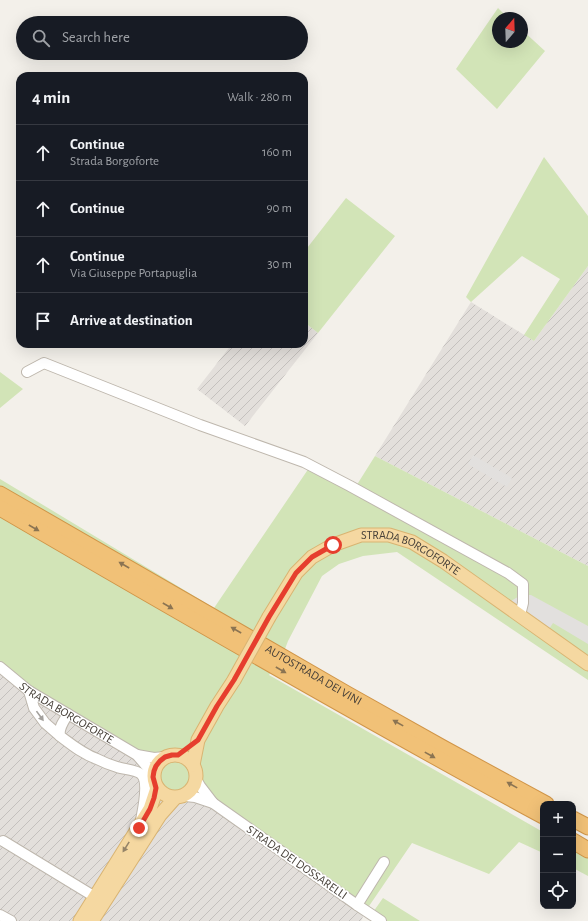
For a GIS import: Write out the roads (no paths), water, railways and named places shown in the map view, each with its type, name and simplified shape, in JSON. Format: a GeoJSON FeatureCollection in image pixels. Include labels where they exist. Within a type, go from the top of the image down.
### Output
{"type":"FeatureCollection","features":[{"type":"Feature","properties":{"kind":"highway","name":"AUTOSTRADA DEI VINI"},"geometry":{"type":"LineString","coordinates":[[0,494],[347,694],[540,801]]}},
{"type":"Feature","properties":{"kind":"highway","name":"AUTOSTRADA DEI VINI"},"geometry":{"type":"LineString","coordinates":[[0,508],[449,766],[540,814]]}},
{"type":"Feature","properties":{"kind":"highway"},"geometry":{"type":"LineString","coordinates":[[449,766],[519,813],[540,824]]}},
{"type":"Feature","properties":{"kind":"highway"},"geometry":{"type":"LineString","coordinates":[[576,820],[588,827]]}},
{"type":"Feature","properties":{"kind":"highway"},"geometry":{"type":"LineString","coordinates":[[576,835],[588,841]]}},
{"type":"Feature","properties":{"kind":"highway"},"geometry":{"type":"LineString","coordinates":[[576,843],[588,850]]}},
{"type":"Feature","properties":{"kind":"main road","name":"STRADA BORGOFORTE"},"geometry":{"type":"LineString","coordinates":[[198,740],[296,573],[312,557],[333,545],[361,535],[389,535],[412,542],[443,561],[588,664]]}},
{"type":"Feature","properties":{"kind":"main road"},"geometry":{"type":"LineString","coordinates":[[92,921],[100,900],[150,809],[155,782],[154,771],[156,766],[160,761],[172,756],[198,740]]}},
{"type":"Feature","properties":{"kind":"main road"},"geometry":{"type":"LineString","coordinates":[[193,765],[198,740]]}},
{"type":"Feature","properties":{"kind":"main road"},"geometry":{"type":"LineString","coordinates":[[80,921],[100,900],[160,815],[180,797],[192,789],[196,779],[193,765],[186,758],[172,756]]}},
{"type":"Feature","properties":{"kind":"main road"},"geometry":{"type":"LineString","coordinates":[[155,782],[164,795],[180,797]]}},
{"type":"Feature","properties":{"kind":"street"},"geometry":{"type":"LineString","coordinates":[[27,372],[44,363],[200,425],[304,462],[350,486],[523,584],[523,603],[520,615]]}},
{"type":"Feature","properties":{"kind":"street","name":"STRADA BORGOFORTE"},"geometry":{"type":"LineString","coordinates":[[0,667],[29,690],[137,755],[149,769],[155,782]]}},
{"type":"Feature","properties":{"kind":"street"},"geometry":{"type":"LineString","coordinates":[[29,690],[34,708],[45,723],[81,752],[117,767],[141,773],[144,777],[145,796],[139,828]]}},
{"type":"Feature","properties":{"kind":"street"},"geometry":{"type":"LineString","coordinates":[[60,736],[59,731],[68,714]]}},
{"type":"Feature","properties":{"kind":"street","name":"STRADA BORGOFORTE"},"geometry":{"type":"LineString","coordinates":[[137,755],[154,758],[172,756]]}},
{"type":"Feature","properties":{"kind":"street","name":"STRADA DEI DOSSARELLI"},"geometry":{"type":"LineString","coordinates":[[196,779],[213,803]]}},
{"type":"Feature","properties":{"kind":"street","name":"STRADA DEI DOSSARELLI"},"geometry":{"type":"LineString","coordinates":[[180,797],[195,797],[213,803],[381,921]]}},
{"type":"Feature","properties":{"kind":"street"},"geometry":{"type":"LineString","coordinates":[[3,841],[100,900]]}},
{"type":"Feature","properties":{"kind":"street"},"geometry":{"type":"LineString","coordinates":[[358,905],[384,862]]}},
{"type":"Feature","properties":{"kind":"street"},"geometry":{"type":"LineString","coordinates":[[0,915],[11,921]]}}]}
